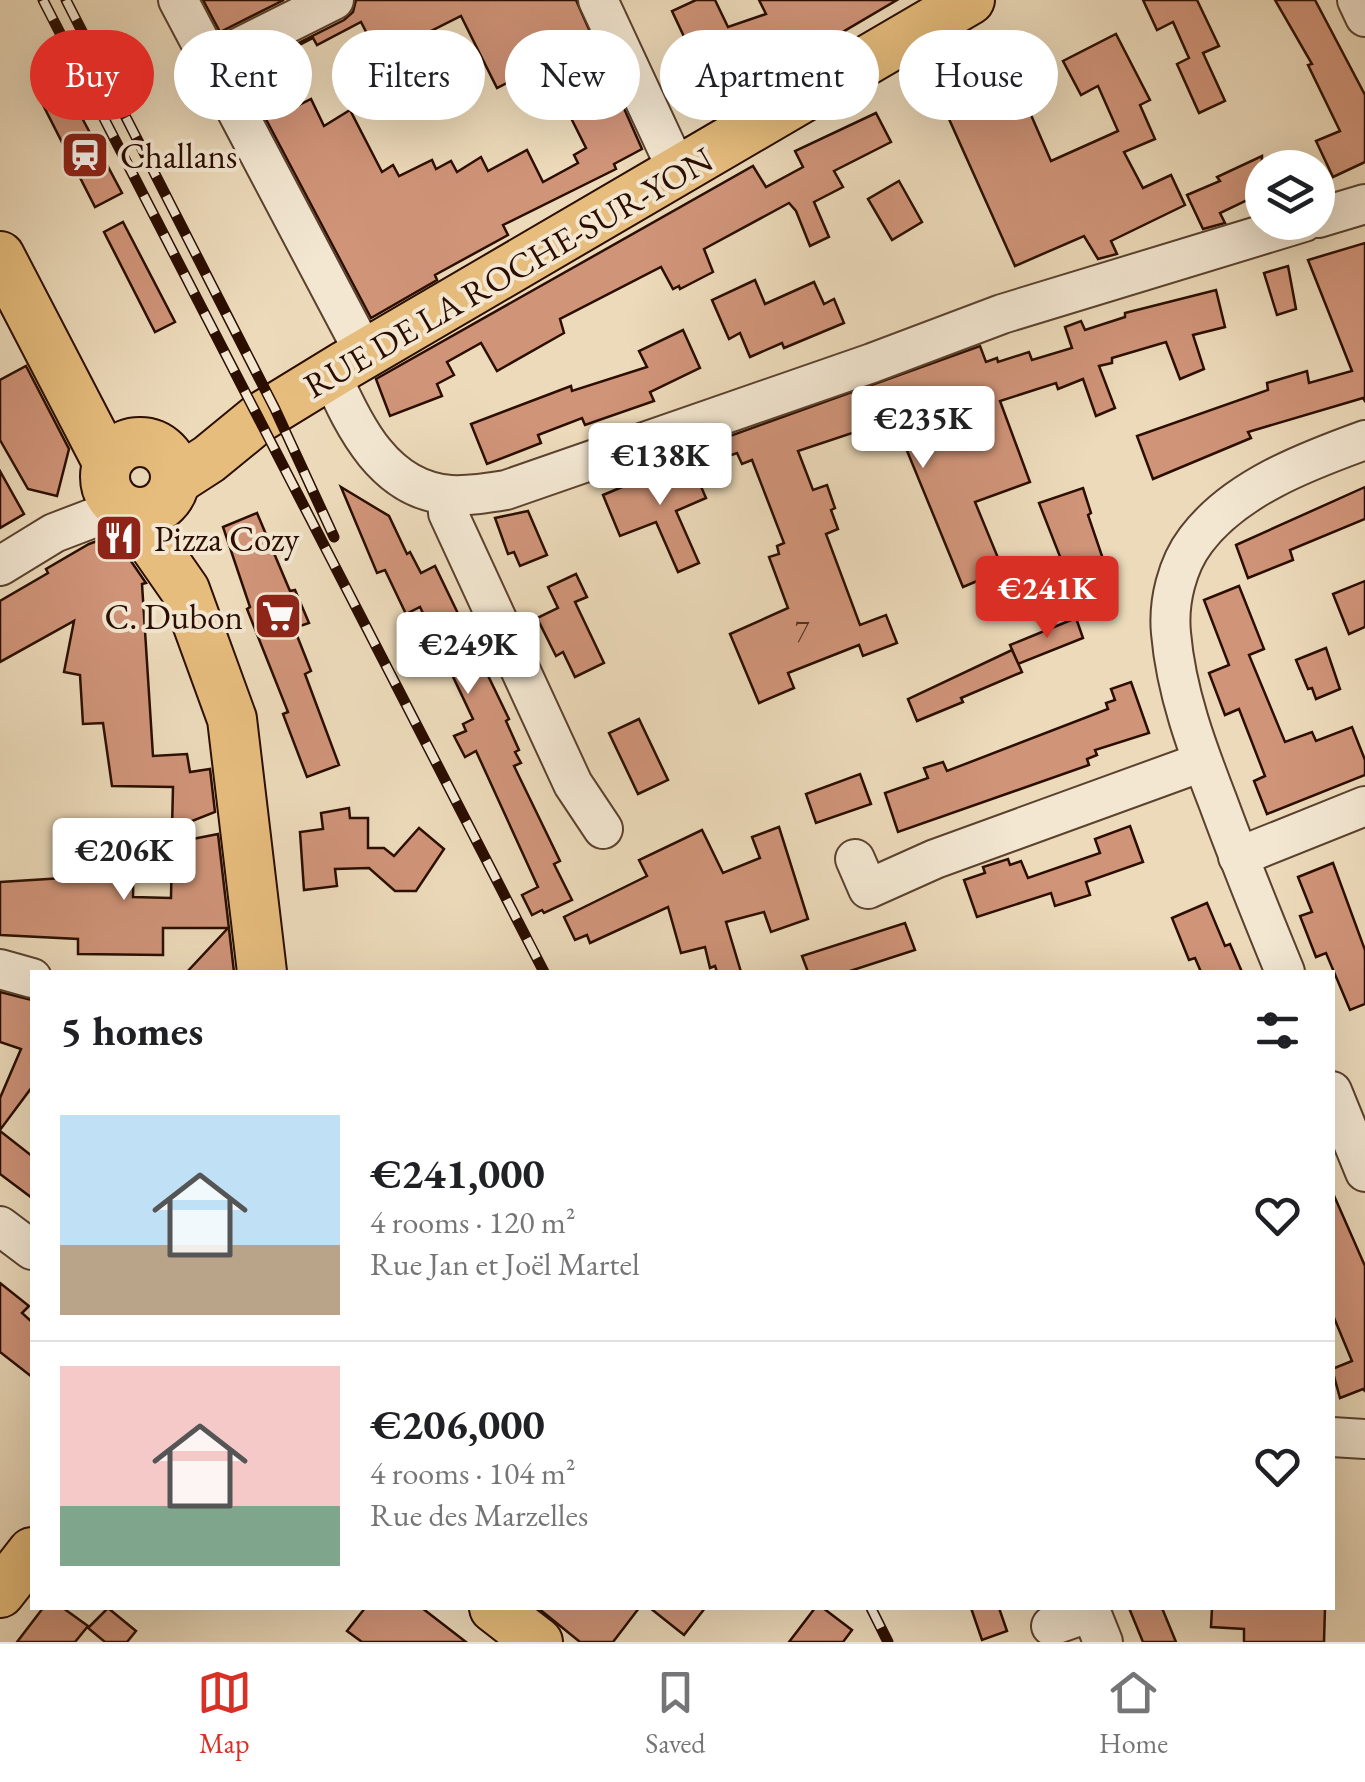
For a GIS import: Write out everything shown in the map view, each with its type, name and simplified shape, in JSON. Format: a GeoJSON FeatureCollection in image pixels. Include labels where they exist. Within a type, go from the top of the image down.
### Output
{"type":"FeatureCollection","features":[{"type":"Feature","properties":{"kind":"main road","name":"RUE DE LA ROCHE-SUR-YON"},"geometry":{"type":"LineString","coordinates":[[139,477],[209,459],[252,423],[348,364],[970,0]]}},
{"type":"Feature","properties":{"kind":"main road"},"geometry":{"type":"LineString","coordinates":[[0,256],[50,357],[139,477],[186,590],[232,720],[262,970]]}},
{"type":"Feature","properties":{"kind":"main road"},"geometry":{"type":"LineString","coordinates":[[0,1593],[30,1555]]}},
{"type":"Feature","properties":{"kind":"main road"},"geometry":{"type":"LineString","coordinates":[[497,1610],[538,1642]]}},
{"type":"Feature","properties":{"kind":"street"},"geometry":{"type":"LineString","coordinates":[[178,0],[193,30]]}},
{"type":"Feature","properties":{"kind":"street"},"geometry":{"type":"LineString","coordinates":[[274,30],[334,0]]}},
{"type":"Feature","properties":{"kind":"street"},"geometry":{"type":"LineString","coordinates":[[598,0],[678,172]]}},
{"type":"Feature","properties":{"kind":"street"},"geometry":{"type":"LineString","coordinates":[[1356,0],[1365,17]]}},
{"type":"Feature","properties":{"kind":"street"},"geometry":{"type":"LineString","coordinates":[[237,120],[348,364],[362,438],[385,466],[417,486],[447,495],[506,490],[1002,314],[1245,240]]}},
{"type":"Feature","properties":{"kind":"street"},"geometry":{"type":"LineString","coordinates":[[1335,213],[1365,204]]}},
{"type":"Feature","properties":{"kind":"street"},"geometry":{"type":"LineString","coordinates":[[1284,970],[1202,762],[1177,675],[1170,630],[1174,592],[1181,566],[1210,524],[1240,500],[1323,455],[1365,440]]}},
{"type":"Feature","properties":{"kind":"street"},"geometry":{"type":"LineString","coordinates":[[0,566],[139,477]]}},
{"type":"Feature","properties":{"kind":"street"},"geometry":{"type":"LineString","coordinates":[[447,495],[448,513],[564,766],[603,829]]}},
{"type":"Feature","properties":{"kind":"street"},"geometry":{"type":"LineString","coordinates":[[855,859],[868,889],[935,859],[1202,762]]}},
{"type":"Feature","properties":{"kind":"street"},"geometry":{"type":"LineString","coordinates":[[1238,857],[1365,806]]}},
{"type":"Feature","properties":{"kind":"street"},"geometry":{"type":"LineString","coordinates":[[0,969],[30,977]]}},
{"type":"Feature","properties":{"kind":"street"},"geometry":{"type":"LineString","coordinates":[[1335,1099],[1365,1172]]}},
{"type":"Feature","properties":{"kind":"street"},"geometry":{"type":"LineString","coordinates":[[0,1226],[30,1248]]}},
{"type":"Feature","properties":{"kind":"street"},"geometry":{"type":"LineString","coordinates":[[1335,1437],[1365,1439]]}},
{"type":"Feature","properties":{"kind":"street"},"geometry":{"type":"LineString","coordinates":[[1051,1625],[1091,1612],[1103,1642]]}},
{"type":"Feature","properties":{"kind":"building"},"geometry":{"type":"Polygon","coordinates":[[[203,0],[284,0],[224,30],[219,30],[203,0]]]}},
{"type":"Feature","properties":{"kind":"building"},"geometry":{"type":"Polygon","coordinates":[[[356,0],[576,0],[589,30],[505,30],[505,84],[497,88],[485,64],[485,30],[468,30],[461,16],[433,30],[365,30],[361,22],[346,30],[332,30],[332,37],[317,45],[312,39],[353,12],[356,0]]]}},
{"type":"Feature","properties":{"kind":"building"},"geometry":{"type":"Polygon","coordinates":[[[696,0],[715,0],[728,27],[766,14],[759,0],[897,0],[846,30],[681,30],[672,11],[696,0]]]}},
{"type":"Feature","properties":{"kind":"building"},"geometry":{"type":"Polygon","coordinates":[[[1143,0],[1197,0],[1219,46],[1203,53],[1225,101],[1199,113],[1177,64],[1189,58],[1173,22],[1157,30],[1143,0]]]}},
{"type":"Feature","properties":{"kind":"building"},"geometry":{"type":"Polygon","coordinates":[[[1275,0],[1315,0],[1365,95],[1365,162],[1335,176],[1335,150],[1320,150],[1316,141],[1340,131],[1308,65],[1312,64],[1275,0]]]}},
{"type":"Feature","properties":{"kind":"building"},"geometry":{"type":"Polygon","coordinates":[[[1116,34],[1150,100],[1140,105],[1155,139],[1124,152],[1143,188],[1171,175],[1185,205],[1111,241],[1117,254],[1098,259],[1084,236],[1015,266],[949,120],[1033,120],[1051,161],[1118,131],[1098,86],[1081,95],[1063,61],[1116,34]]]}},
{"type":"Feature","properties":{"kind":"building"},"geometry":{"type":"Polygon","coordinates":[[[312,101],[324,126],[334,120],[355,120],[382,172],[393,165],[399,176],[432,160],[436,169],[451,161],[457,172],[481,157],[488,171],[527,150],[543,182],[578,163],[574,155],[586,148],[572,120],[629,120],[642,149],[614,164],[616,169],[503,225],[508,235],[435,275],[437,280],[371,318],[266,120],[312,120],[312,101]]]}},
{"type":"Feature","properties":{"kind":"building"},"geometry":{"type":"Polygon","coordinates":[[[879,119],[891,142],[834,171],[843,187],[814,202],[829,237],[810,246],[789,203],[704,249],[713,272],[673,289],[661,267],[560,319],[564,333],[497,371],[481,343],[447,362],[454,375],[437,384],[442,396],[390,416],[376,379],[753,166],[766,187],[803,167],[795,151],[861,120],[879,119]]]}},
{"type":"Feature","properties":{"kind":"building","name":"Challans"},"geometry":{"type":"Polygon","coordinates":[[[51,120],[83,120],[122,193],[95,207],[51,120]]]}},
{"type":"Feature","properties":{"kind":"building"},"geometry":{"type":"Polygon","coordinates":[[[1245,164],[1245,201],[1220,213],[1225,223],[1203,229],[1187,195],[1220,181],[1217,177],[1245,164]]]}},
{"type":"Feature","properties":{"kind":"building"},"geometry":{"type":"Polygon","coordinates":[[[899,181],[922,222],[892,240],[868,199],[899,181]]]}},
{"type":"Feature","properties":{"kind":"building"},"geometry":{"type":"Polygon","coordinates":[[[123,222],[175,322],[155,332],[104,232],[123,222]]]}},
{"type":"Feature","properties":{"kind":"building"},"geometry":{"type":"Polygon","coordinates":[[[1365,243],[1365,401],[1363,398],[1248,432],[1251,438],[1153,479],[1137,436],[1268,390],[1267,383],[1307,371],[1309,383],[1352,371],[1308,260],[1365,243]]]}},
{"type":"Feature","properties":{"kind":"building"},"geometry":{"type":"Polygon","coordinates":[[[1288,266],[1296,309],[1277,315],[1264,273],[1288,266]]]}},
{"type":"Feature","properties":{"kind":"building"},"geometry":{"type":"Polygon","coordinates":[[[755,280],[765,304],[814,282],[824,304],[834,299],[844,323],[784,348],[782,343],[750,357],[740,333],[729,339],[712,300],[755,280]]]}},
{"type":"Feature","properties":{"kind":"building"},"geometry":{"type":"Polygon","coordinates":[[[1216,290],[1225,327],[1193,335],[1204,369],[1180,379],[1166,342],[1112,358],[1112,363],[1099,366],[1115,408],[1096,416],[1083,379],[1058,389],[1056,383],[1000,401],[1030,482],[975,502],[1003,570],[963,587],[894,419],[798,451],[813,490],[827,485],[838,529],[826,534],[860,625],[886,615],[897,643],[863,656],[859,645],[788,673],[794,688],[759,703],[730,634],[788,608],[769,557],[779,554],[777,546],[784,543],[752,460],[742,464],[737,453],[723,458],[716,441],[980,346],[986,362],[1029,352],[1032,360],[1072,348],[1065,327],[1081,321],[1085,330],[1125,317],[1125,313],[1216,290]]]}},
{"type":"Feature","properties":{"kind":"building"},"geometry":{"type":"Polygon","coordinates":[[[683,330],[700,368],[650,392],[654,401],[585,425],[582,418],[538,435],[541,443],[487,464],[471,424],[571,386],[572,391],[647,367],[639,351],[683,330]]]}},
{"type":"Feature","properties":{"kind":"building"},"geometry":{"type":"Polygon","coordinates":[[[26,366],[69,449],[57,496],[28,489],[0,440],[0,380],[26,366]]]}},
{"type":"Feature","properties":{"kind":"building"},"geometry":{"type":"Polygon","coordinates":[[[689,459],[706,498],[676,511],[699,563],[678,572],[656,522],[620,536],[603,495],[689,459]]]}},
{"type":"Feature","properties":{"kind":"building"},"geometry":{"type":"Polygon","coordinates":[[[0,471],[24,514],[0,528],[0,471]]]}},
{"type":"Feature","properties":{"kind":"building"},"geometry":{"type":"Polygon","coordinates":[[[341,487],[389,516],[421,573],[435,566],[509,719],[506,721],[521,763],[514,766],[560,861],[554,864],[572,900],[532,915],[522,895],[538,887],[476,751],[465,757],[454,736],[466,731],[463,724],[473,719],[420,607],[406,614],[385,570],[377,573],[341,487]]]}},
{"type":"Feature","properties":{"kind":"building"},"geometry":{"type":"Polygon","coordinates":[[[1365,487],[1365,519],[1290,550],[1293,560],[1248,578],[1236,545],[1365,487]]]}},
{"type":"Feature","properties":{"kind":"building"},"geometry":{"type":"Polygon","coordinates":[[[1083,488],[1103,559],[1066,572],[1039,503],[1083,488]]]}},
{"type":"Feature","properties":{"kind":"building"},"geometry":{"type":"Polygon","coordinates":[[[528,511],[547,555],[520,566],[514,552],[508,554],[495,518],[528,511]]]}},
{"type":"Feature","properties":{"kind":"building"},"geometry":{"type":"Polygon","coordinates":[[[257,513],[290,591],[295,590],[309,623],[294,628],[311,671],[305,674],[339,765],[307,777],[283,714],[288,712],[247,609],[250,607],[223,527],[257,513]]]}},
{"type":"Feature","properties":{"kind":"building"},"geometry":{"type":"Polygon","coordinates":[[[113,535],[146,583],[142,584],[153,756],[187,754],[190,772],[210,769],[215,812],[172,829],[173,787],[112,786],[103,723],[83,724],[80,675],[64,672],[74,621],[0,662],[0,601],[48,573],[46,569],[113,535]]]}},
{"type":"Feature","properties":{"kind":"building"},"geometry":{"type":"Polygon","coordinates":[[[576,574],[587,597],[575,602],[604,663],[575,677],[563,652],[556,656],[537,618],[558,608],[548,587],[576,574]]]}},
{"type":"Feature","properties":{"kind":"building"},"geometry":{"type":"Polygon","coordinates":[[[1365,581],[1365,627],[1349,634],[1333,594],[1365,581]]]}},
{"type":"Feature","properties":{"kind":"building"},"geometry":{"type":"Polygon","coordinates":[[[1239,586],[1264,649],[1249,655],[1285,742],[1312,732],[1316,741],[1352,727],[1365,760],[1365,775],[1267,814],[1254,781],[1265,776],[1239,709],[1225,715],[1209,673],[1229,665],[1204,600],[1239,586]]]}},
{"type":"Feature","properties":{"kind":"building"},"geometry":{"type":"Polygon","coordinates":[[[1076,618],[1083,638],[1018,664],[1010,645],[1076,618]]]}},
{"type":"Feature","properties":{"kind":"building"},"geometry":{"type":"Polygon","coordinates":[[[1326,648],[1340,689],[1316,699],[1296,660],[1326,648]]]}},
{"type":"Feature","properties":{"kind":"building"},"geometry":{"type":"Polygon","coordinates":[[[1012,650],[1022,672],[917,721],[908,699],[1012,650]]]}},
{"type":"Feature","properties":{"kind":"building"},"geometry":{"type":"Polygon","coordinates":[[[1131,682],[1149,733],[1095,750],[1097,755],[1087,759],[1089,765],[898,832],[885,793],[928,778],[924,768],[943,762],[947,771],[1108,709],[1106,703],[1115,700],[1111,689],[1131,682]]]}},
{"type":"Feature","properties":{"kind":"building"},"geometry":{"type":"Polygon","coordinates":[[[639,719],[668,780],[638,794],[609,733],[639,719]]]}},
{"type":"Feature","properties":{"kind":"building"},"geometry":{"type":"Polygon","coordinates":[[[860,774],[871,804],[816,823],[806,794],[860,774]]]}},
{"type":"Feature","properties":{"kind":"building"},"geometry":{"type":"Polygon","coordinates":[[[349,808],[350,818],[368,818],[368,848],[384,848],[394,856],[419,828],[444,849],[416,891],[395,891],[369,868],[335,869],[337,886],[304,890],[300,832],[323,829],[321,813],[349,808]]]}},
{"type":"Feature","properties":{"kind":"building"},"geometry":{"type":"Polygon","coordinates":[[[1130,826],[1143,862],[1086,882],[1090,895],[1055,906],[1051,893],[977,917],[964,880],[985,873],[983,867],[1008,859],[1010,865],[1021,861],[1028,878],[1100,853],[1095,839],[1130,826]]]}},
{"type":"Feature","properties":{"kind":"building"},"geometry":{"type":"Polygon","coordinates":[[[779,827],[808,919],[771,932],[764,912],[726,922],[740,970],[710,968],[705,947],[681,953],[668,907],[590,943],[587,935],[575,940],[564,917],[647,876],[639,860],[702,830],[723,873],[760,858],[752,837],[779,827]]]}},
{"type":"Feature","properties":{"kind":"building"},"geometry":{"type":"Polygon","coordinates":[[[218,834],[234,970],[189,970],[228,928],[163,928],[163,955],[78,954],[78,939],[0,935],[0,882],[79,877],[79,838],[134,839],[133,897],[171,898],[172,843],[218,834]]]}},
{"type":"Feature","properties":{"kind":"building"},"geometry":{"type":"Polygon","coordinates":[[[1333,863],[1365,950],[1365,1004],[1350,1010],[1326,953],[1316,957],[1300,916],[1312,912],[1298,877],[1333,863]]]}},
{"type":"Feature","properties":{"kind":"building"},"geometry":{"type":"Polygon","coordinates":[[[1207,903],[1225,946],[1230,944],[1241,970],[1200,970],[1195,958],[1189,960],[1172,918],[1207,903]]]}},
{"type":"Feature","properties":{"kind":"building"},"geometry":{"type":"Polygon","coordinates":[[[905,923],[915,950],[853,970],[807,970],[802,956],[905,923]]]}},
{"type":"Feature","properties":{"kind":"building"},"geometry":{"type":"Polygon","coordinates":[[[0,992],[30,1000],[30,1090],[0,1130],[0,1098],[21,1049],[0,1042],[0,992]]]}},
{"type":"Feature","properties":{"kind":"building"},"geometry":{"type":"Polygon","coordinates":[[[0,1131],[30,1154],[30,1196],[0,1174],[0,1131]]]}},
{"type":"Feature","properties":{"kind":"building"},"geometry":{"type":"Polygon","coordinates":[[[1335,1198],[1365,1266],[1365,1391],[1340,1398],[1335,1368],[1352,1361],[1335,1320],[1335,1198]]]}},
{"type":"Feature","properties":{"kind":"building"},"geometry":{"type":"Polygon","coordinates":[[[0,1283],[29,1306],[22,1313],[30,1320],[30,1375],[0,1352],[0,1283]]]}},
{"type":"Feature","properties":{"kind":"building"},"geometry":{"type":"Polygon","coordinates":[[[41,1610],[66,1610],[88,1626],[75,1642],[17,1642],[41,1610]]]}},
{"type":"Feature","properties":{"kind":"building"},"geometry":{"type":"Polygon","coordinates":[[[110,1610],[136,1631],[127,1642],[105,1642],[88,1628],[110,1610]]]}},
{"type":"Feature","properties":{"kind":"building"},"geometry":{"type":"Polygon","coordinates":[[[363,1610],[425,1610],[466,1642],[362,1642],[347,1631],[363,1610]]]}},
{"type":"Feature","properties":{"kind":"building"},"geometry":{"type":"Polygon","coordinates":[[[540,1610],[637,1610],[613,1642],[580,1642],[540,1610]]]}},
{"type":"Feature","properties":{"kind":"building"},"geometry":{"type":"Polygon","coordinates":[[[653,1610],[703,1610],[684,1635],[653,1610]]]}},
{"type":"Feature","properties":{"kind":"building"},"geometry":{"type":"Polygon","coordinates":[[[813,1610],[826,1610],[852,1630],[843,1642],[789,1642],[813,1610]]]}},
{"type":"Feature","properties":{"kind":"building"},"geometry":{"type":"Polygon","coordinates":[[[972,1610],[1000,1610],[1007,1631],[982,1640],[972,1610]]]}},
{"type":"Feature","properties":{"kind":"building"},"geometry":{"type":"Polygon","coordinates":[[[1130,1610],[1163,1610],[1176,1642],[1143,1642],[1130,1610]]]}},
{"type":"Feature","properties":{"kind":"building"},"geometry":{"type":"Polygon","coordinates":[[[1212,1610],[1325,1610],[1324,1642],[1244,1642],[1244,1629],[1211,1627],[1212,1610]]]}},
{"type":"Feature","properties":{"kind":"railway"},"geometry":{"type":"LineString","coordinates":[[43,0],[543,970]]}},
{"type":"Feature","properties":{"kind":"railway"},"geometry":{"type":"LineString","coordinates":[[66,0],[275,409],[334,537]]}},
{"type":"Feature","properties":{"kind":"railway"},"geometry":{"type":"LineString","coordinates":[[872,1610],[888,1642]]}},
{"type":"Feature","properties":{"kind":"place","name":"Challans"},"geometry":{"type":"Point","coordinates":[85,155]}},
{"type":"Feature","properties":{"kind":"place","name":"Pizza Cozy"},"geometry":{"type":"Point","coordinates":[119,538]}},
{"type":"Feature","properties":{"kind":"place","name":"C. Dubon"},"geometry":{"type":"Point","coordinates":[278,616]}}]}
